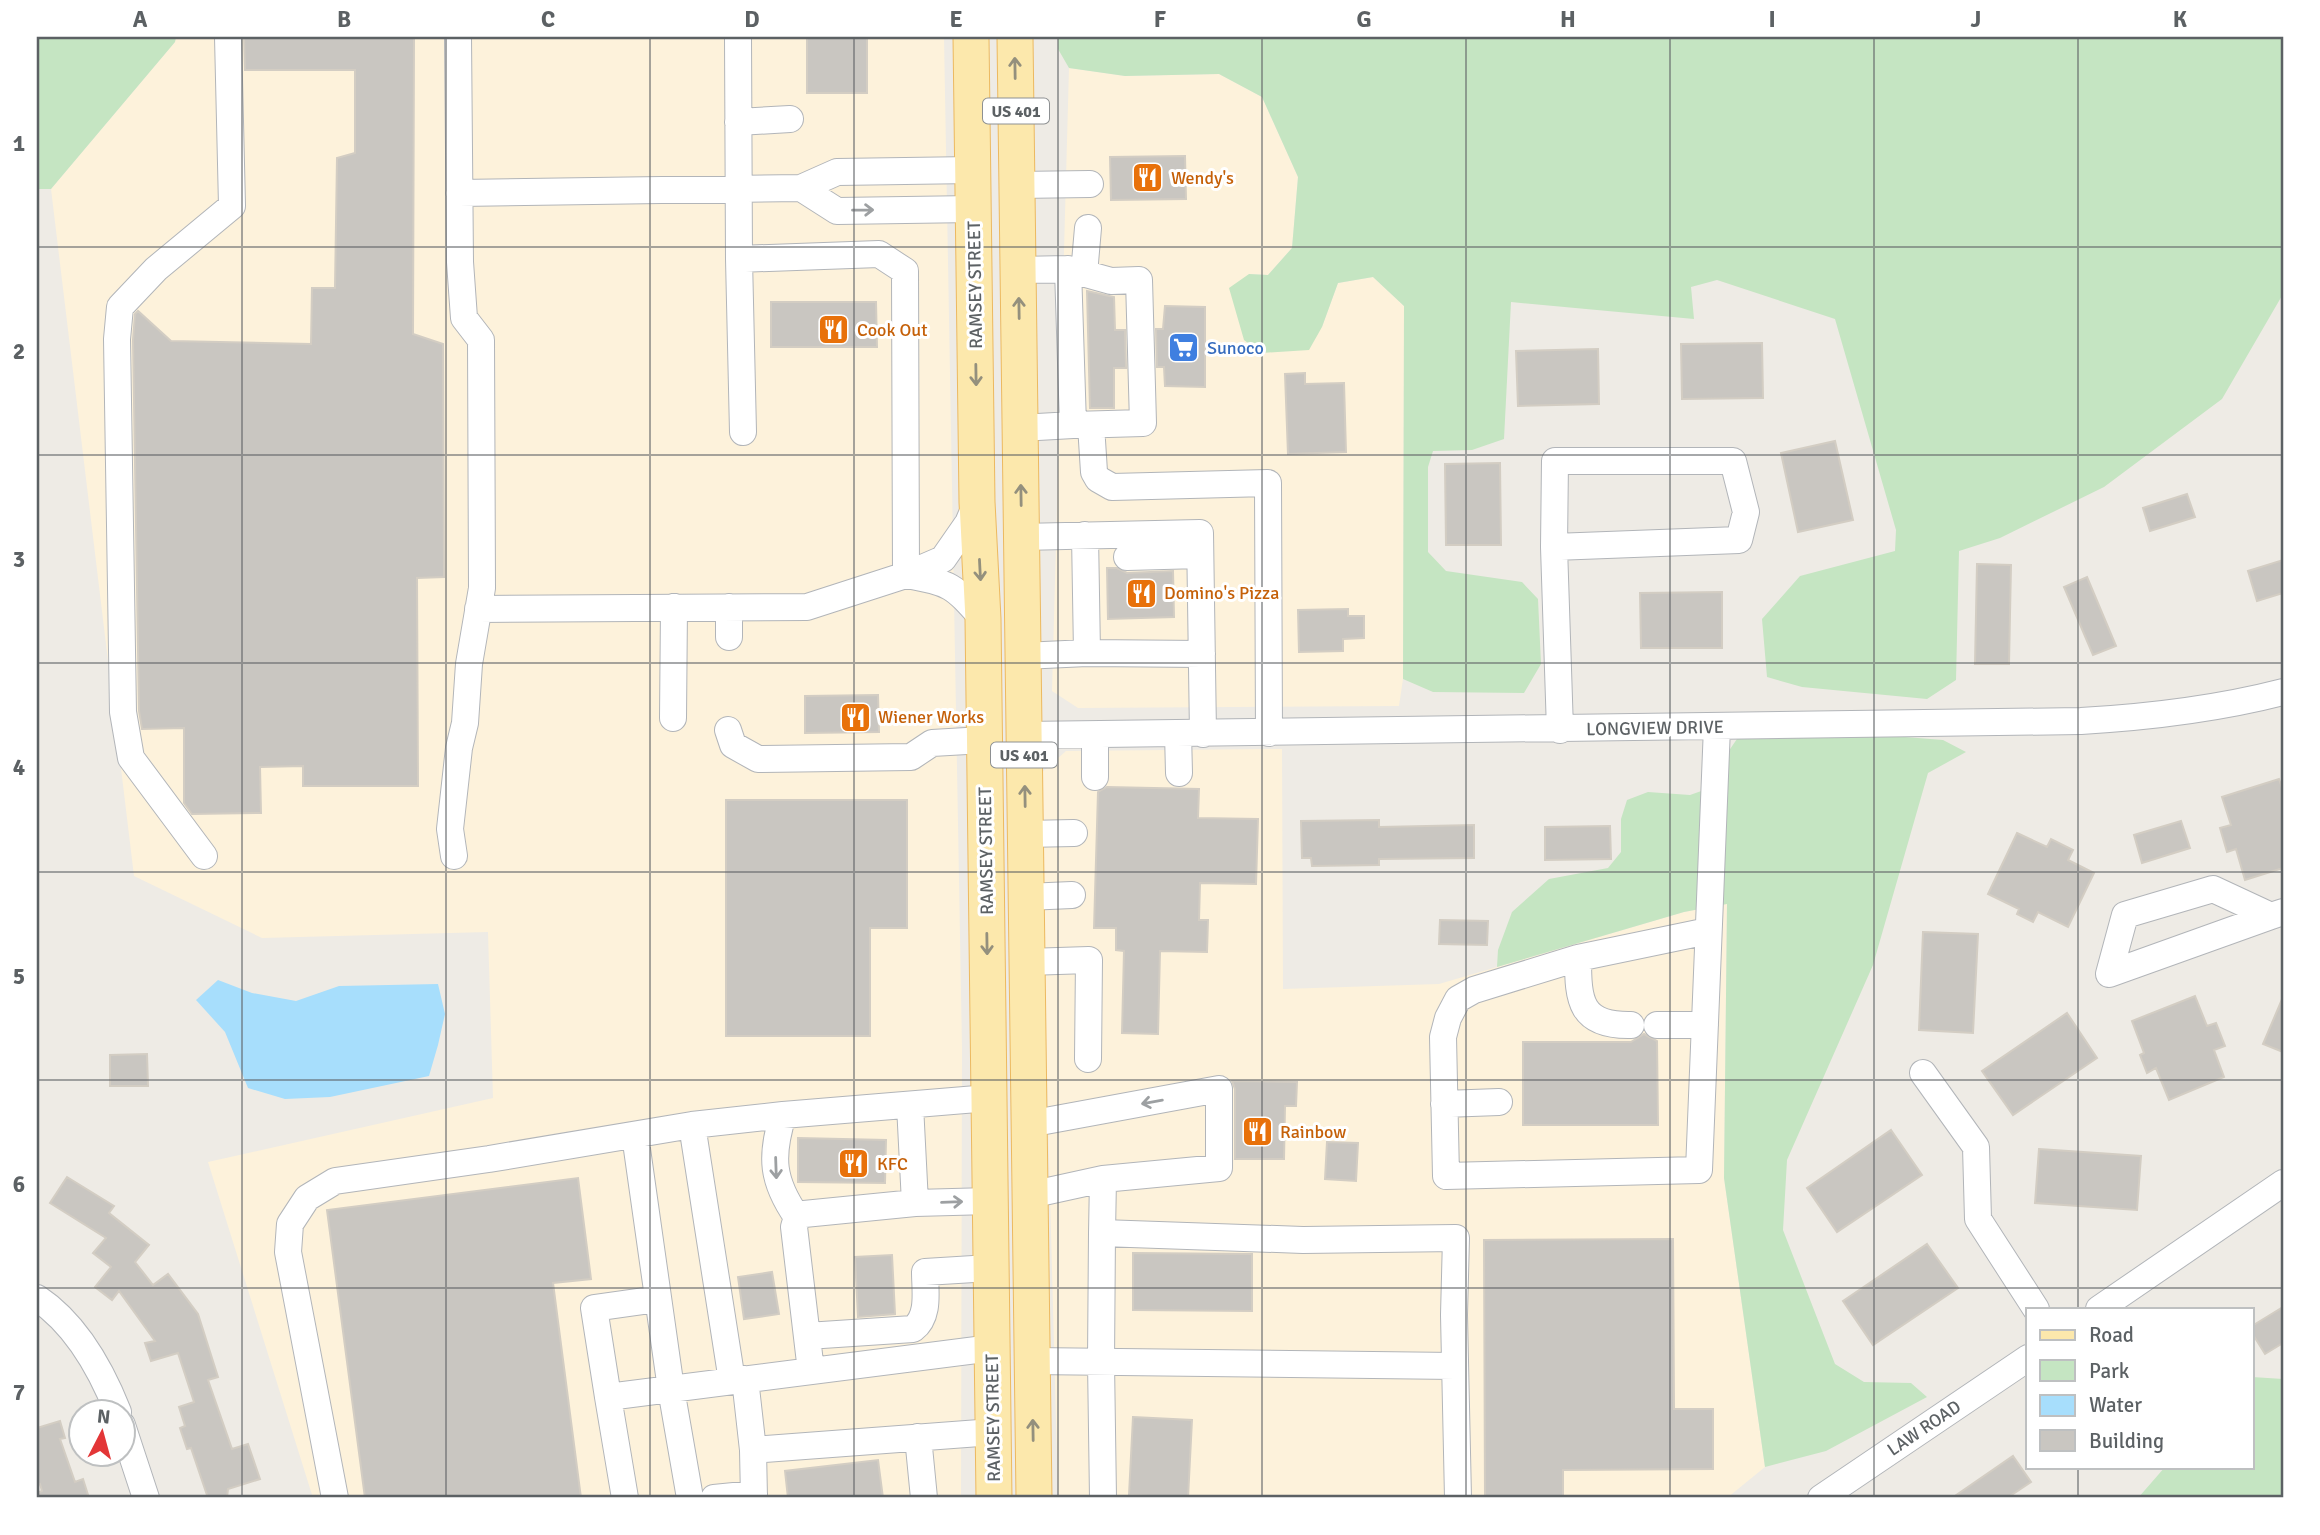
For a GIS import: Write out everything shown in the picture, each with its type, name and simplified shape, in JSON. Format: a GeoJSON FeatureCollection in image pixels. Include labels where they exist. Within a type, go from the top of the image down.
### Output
{"type":"FeatureCollection","features":[{"type":"Feature","properties":{"kind":"main road","name":"RAMSEY STREET"},"geometry":{"type":"LineString","coordinates":[[971,37],[977,502],[983,619],[994,1498]]}},
{"type":"Feature","properties":{"kind":"main road","name":"US 401"},"geometry":{"type":"LineString","coordinates":[[1015,37],[1034,1498]]}},
{"type":"Feature","properties":{"kind":"main road"},"geometry":{"type":"LineString","coordinates":[[973,170],[1017,185]]}},
{"type":"Feature","properties":{"kind":"main road"},"geometry":{"type":"LineString","coordinates":[[974,208],[1017,185]]}},
{"type":"Feature","properties":{"kind":"street"},"geometry":{"type":"LineString","coordinates":[[204,856],[131,758],[123,712],[117,340],[120,307],[156,270],[232,206],[228,37]]}},
{"type":"Feature","properties":{"kind":"street"},"geometry":{"type":"LineString","coordinates":[[454,856],[450,829],[459,748],[465,723],[469,664],[482,588],[481,340],[464,318],[459,193],[458,37]]}},
{"type":"Feature","properties":{"kind":"street"},"geometry":{"type":"LineString","coordinates":[[738,37],[743,432]]}},
{"type":"Feature","properties":{"kind":"street"},"geometry":{"type":"LineString","coordinates":[[738,122],[790,119]]}},
{"type":"Feature","properties":{"kind":"street"},"geometry":{"type":"LineString","coordinates":[[459,193],[801,188],[837,172],[973,170]]}},
{"type":"Feature","properties":{"kind":"street"},"geometry":{"type":"LineString","coordinates":[[1017,185],[1090,184]]}},
{"type":"Feature","properties":{"kind":"street"},"geometry":{"type":"LineString","coordinates":[[801,188],[837,211],[974,208]]}},
{"type":"Feature","properties":{"kind":"street"},"geometry":{"type":"LineString","coordinates":[[1088,228],[1076,272],[1082,425],[1098,479],[1112,486],[1268,483],[1269,733]]}},
{"type":"Feature","properties":{"kind":"street"},"geometry":{"type":"LineString","coordinates":[[739,259],[879,254],[905,271],[906,575]]}},
{"type":"Feature","properties":{"kind":"street"},"geometry":{"type":"LineString","coordinates":[[1018,270],[1076,272],[1111,281],[1139,280],[1143,423],[1020,428]]}},
{"type":"Feature","properties":{"kind":"street"},"geometry":{"type":"LineString","coordinates":[[1554,547],[1738,540],[1746,512],[1733,461],[1555,461],[1554,547],[1560,730]]}},
{"type":"Feature","properties":{"kind":"street"},"geometry":{"type":"LineString","coordinates":[[478,609],[807,607],[906,575],[943,559],[968,523],[977,502]]}},
{"type":"Feature","properties":{"kind":"street"},"geometry":{"type":"LineString","coordinates":[[1085,546],[1200,533],[1202,654],[1191,733],[1179,774]]}},
{"type":"Feature","properties":{"kind":"street"},"geometry":{"type":"LineString","coordinates":[[1021,537],[1120,551],[1200,549]]}},
{"type":"Feature","properties":{"kind":"street"},"geometry":{"type":"LineString","coordinates":[[1085,546],[1087,653]]}},
{"type":"Feature","properties":{"kind":"street"},"geometry":{"type":"LineString","coordinates":[[906,575],[941,581],[959,592],[983,619]]}},
{"type":"Feature","properties":{"kind":"street"},"geometry":{"type":"LineString","coordinates":[[673,718],[674,607]]}},
{"type":"Feature","properties":{"kind":"street"},"geometry":{"type":"LineString","coordinates":[[729,607],[729,638]]}},
{"type":"Feature","properties":{"kind":"street"},"geometry":{"type":"LineString","coordinates":[[1023,656],[1087,653],[1202,654]]}},
{"type":"Feature","properties":{"kind":"street","name":"LONGVIEW DRIVE"},"geometry":{"type":"LineString","coordinates":[[1024,735],[1560,730],[2108,720],[2218,707],[2283,692]]}},
{"type":"Feature","properties":{"kind":"street"},"geometry":{"type":"LineString","coordinates":[[1709,931],[1578,957],[1474,990],[1458,999],[1448,1018],[1443,1037],[1446,1176],[1699,1170],[1704,1025],[1709,931],[1717,727]]}},
{"type":"Feature","properties":{"kind":"street"},"geometry":{"type":"LineString","coordinates":[[728,730],[733,745],[758,760],[911,757],[932,743],[984,740]]}},
{"type":"Feature","properties":{"kind":"street"},"geometry":{"type":"LineString","coordinates":[[1095,734],[1095,777]]}},
{"type":"Feature","properties":{"kind":"street"},"geometry":{"type":"LineString","coordinates":[[1025,834],[1074,832]]}},
{"type":"Feature","properties":{"kind":"street"},"geometry":{"type":"LineString","coordinates":[[2213,889],[2277,914],[2259,921],[2109,974],[2125,915],[2213,889]]}},
{"type":"Feature","properties":{"kind":"street"},"geometry":{"type":"LineString","coordinates":[[1026,897],[1072,895]]}},
{"type":"Feature","properties":{"kind":"street"},"geometry":{"type":"LineString","coordinates":[[1578,957],[1578,993],[1583,1008],[1598,1021],[1614,1026],[1704,1025]]}},
{"type":"Feature","properties":{"kind":"street"},"geometry":{"type":"LineString","coordinates":[[1027,962],[1089,960],[1088,1059]]}},
{"type":"Feature","properties":{"kind":"street"},"geometry":{"type":"LineString","coordinates":[[1923,1073],[1976,1147],[1978,1219],[2035,1308]]}},
{"type":"Feature","properties":{"kind":"street"},"geometry":{"type":"LineString","coordinates":[[1029,1124],[1219,1090],[1219,1168],[1103,1179],[1030,1195]]}},
{"type":"Feature","properties":{"kind":"street"},"geometry":{"type":"LineString","coordinates":[[335,1498],[288,1252],[290,1224],[307,1198],[335,1181],[489,1159],[692,1125],[989,1098]]}},
{"type":"Feature","properties":{"kind":"street"},"geometry":{"type":"LineString","coordinates":[[1444,1104],[1499,1102]]}},
{"type":"Feature","properties":{"kind":"street"},"geometry":{"type":"LineString","coordinates":[[910,1105],[915,1203]]}},
{"type":"Feature","properties":{"kind":"street"},"geometry":{"type":"LineString","coordinates":[[783,1115],[778,1133],[776,1180],[783,1198],[797,1217]]}},
{"type":"Feature","properties":{"kind":"street"},"geometry":{"type":"LineString","coordinates":[[692,1125],[753,1450],[754,1496],[714,1498]]}},
{"type":"Feature","properties":{"kind":"street"},"geometry":{"type":"LineString","coordinates":[[635,1135],[671,1389],[690,1498]]}},
{"type":"Feature","properties":{"kind":"street"},"geometry":{"type":"LineString","coordinates":[[1102,1498],[1103,1179]]}},
{"type":"Feature","properties":{"kind":"street"},"geometry":{"type":"LineString","coordinates":[[2100,1308],[2283,1183]]}},
{"type":"Feature","properties":{"kind":"street"},"geometry":{"type":"LineString","coordinates":[[797,1217],[804,1214],[915,1203],[990,1201]]}},
{"type":"Feature","properties":{"kind":"street"},"geometry":{"type":"LineString","coordinates":[[797,1217],[794,1227],[811,1371]]}},
{"type":"Feature","properties":{"kind":"street"},"geometry":{"type":"LineString","coordinates":[[1102,1233],[1303,1240],[1456,1238],[1458,1498]]}},
{"type":"Feature","properties":{"kind":"street"},"geometry":{"type":"LineString","coordinates":[[807,1336],[913,1329],[920,1324],[925,1314],[925,1272],[990,1268]]}},
{"type":"Feature","properties":{"kind":"street"},"geometry":{"type":"LineString","coordinates":[[37,1298],[62,1318],[79,1339],[113,1398]]}},
{"type":"Feature","properties":{"kind":"street"},"geometry":{"type":"LineString","coordinates":[[625,1498],[594,1308],[658,1299]]}},
{"type":"Feature","properties":{"kind":"street"},"geometry":{"type":"LineString","coordinates":[[608,1397],[992,1348]]}},
{"type":"Feature","properties":{"kind":"street","name":"LAW ROAD"},"geometry":{"type":"LineString","coordinates":[[1821,1498],[2026,1359]]}},
{"type":"Feature","properties":{"kind":"street"},"geometry":{"type":"LineString","coordinates":[[1032,1361],[1455,1366]]}},
{"type":"Feature","properties":{"kind":"street"},"geometry":{"type":"LineString","coordinates":[[753,1450],[993,1432]]}},
{"type":"Feature","properties":{"kind":"street"},"geometry":{"type":"LineString","coordinates":[[918,1437],[924,1498]]}},
{"type":"Feature","properties":{"kind":"street"},"geometry":{"type":"LineString","coordinates":[[136,1468],[146,1498]]}},
{"type":"Feature","properties":{"kind":"shaded area"},"geometry":{"type":"Polygon","coordinates":[[[176,37],[944,37],[962,1048],[961,1498],[313,1498],[208,1162],[493,1098],[488,932],[262,938],[134,876],[51,189],[175,42],[176,37]]]}},
{"type":"Feature","properties":{"kind":"shaded area"},"geometry":{"type":"Polygon","coordinates":[[[1069,68],[1125,76],[1219,74],[1262,97],[1298,177],[1292,248],[1268,275],[1249,274],[1322,327],[1338,283],[1373,277],[1404,306],[1403,679],[1399,706],[1078,708],[1052,691],[1069,68]]]}},
{"type":"Feature","properties":{"kind":"shaded area"},"geometry":{"type":"Polygon","coordinates":[[[1282,749],[1283,989],[1439,984],[1684,912],[1727,903],[1724,1178],[1765,1467],[1727,1498],[1058,1498],[1039,775],[1066,751],[1282,749]]]}},
{"type":"Feature","properties":{"kind":"green space"},"geometry":{"type":"Polygon","coordinates":[[[37,37],[176,37],[175,42],[51,189],[37,189],[37,37]]]}},
{"type":"Feature","properties":{"kind":"green space"},"geometry":{"type":"Polygon","coordinates":[[[1058,37],[2283,37],[2283,294],[2222,399],[2104,487],[2000,538],[1959,551],[1956,680],[1927,699],[1802,687],[1767,677],[1762,619],[1800,576],[1895,551],[1896,530],[1835,319],[1717,280],[1691,287],[1694,319],[1511,302],[1504,439],[1472,450],[1433,451],[1428,467],[1428,552],[1446,571],[1522,582],[1538,599],[1541,664],[1524,693],[1433,692],[1403,679],[1404,306],[1373,277],[1338,283],[1322,327],[1309,350],[1261,353],[1244,340],[1229,288],[1249,274],[1268,275],[1292,248],[1298,177],[1262,97],[1219,74],[1125,76],[1069,68],[1058,49],[1058,37]]]}},
{"type":"Feature","properties":{"kind":"green space"},"geometry":{"type":"Polygon","coordinates":[[[1739,736],[1905,737],[1943,740],[1966,752],[1928,773],[1873,965],[1787,1160],[1783,1230],[1835,1364],[1864,1382],[1911,1383],[1927,1397],[1826,1451],[1765,1467],[1724,1178],[1727,904],[1684,912],[1497,967],[1498,950],[1512,912],[1549,879],[1608,868],[1621,852],[1621,819],[1627,800],[1648,792],[1690,795],[1724,783],[1726,755],[1739,736]]]}},
{"type":"Feature","properties":{"kind":"green space"},"geometry":{"type":"Polygon","coordinates":[[[2254,1377],[2283,1379],[2283,1498],[2138,1498],[2164,1468],[2254,1468],[2254,1377]]]}},
{"type":"Feature","properties":{"kind":"water"},"geometry":{"type":"Polygon","coordinates":[[[218,980],[252,993],[296,1001],[339,986],[438,984],[445,1014],[429,1076],[330,1097],[285,1099],[248,1088],[225,1032],[196,1000],[218,980]]]}},
{"type":"Feature","properties":{"kind":"building"},"geometry":{"type":"Polygon","coordinates":[[[244,37],[414,37],[413,334],[443,344],[444,577],[417,578],[418,786],[303,786],[303,766],[260,767],[261,813],[192,814],[184,803],[184,728],[142,729],[139,711],[133,340],[135,314],[138,311],[171,341],[311,344],[312,288],[335,288],[337,158],[355,153],[355,70],[245,70],[244,37]]]}},
{"type":"Feature","properties":{"kind":"building"},"geometry":{"type":"Polygon","coordinates":[[[807,37],[867,37],[867,93],[807,93],[807,37]]]}},
{"type":"Feature","properties":{"kind":"building","name":"Wendy's"},"geometry":{"type":"Polygon","coordinates":[[[1185,156],[1186,199],[1111,200],[1110,157],[1185,156]]]}},
{"type":"Feature","properties":{"kind":"building"},"geometry":{"type":"Polygon","coordinates":[[[1087,291],[1114,297],[1115,330],[1125,330],[1126,368],[1114,368],[1114,408],[1090,408],[1087,291]]]}},
{"type":"Feature","properties":{"kind":"building"},"geometry":{"type":"Polygon","coordinates":[[[771,302],[876,302],[877,347],[771,347],[771,302]]]}},
{"type":"Feature","properties":{"kind":"building","name":"Sunoco"},"geometry":{"type":"Polygon","coordinates":[[[1165,306],[1205,307],[1205,387],[1165,386],[1164,367],[1157,367],[1156,329],[1163,329],[1165,306]]]}},
{"type":"Feature","properties":{"kind":"building"},"geometry":{"type":"Polygon","coordinates":[[[1762,343],[1763,398],[1682,399],[1681,344],[1762,343]]]}},
{"type":"Feature","properties":{"kind":"building"},"geometry":{"type":"Polygon","coordinates":[[[1598,349],[1599,404],[1518,406],[1516,351],[1598,349]]]}},
{"type":"Feature","properties":{"kind":"building"},"geometry":{"type":"Polygon","coordinates":[[[1305,373],[1305,384],[1344,383],[1346,452],[1288,454],[1285,374],[1305,373]]]}},
{"type":"Feature","properties":{"kind":"building"},"geometry":{"type":"Polygon","coordinates":[[[1835,441],[1853,520],[1798,532],[1781,453],[1835,441]]]}},
{"type":"Feature","properties":{"kind":"building"},"geometry":{"type":"Polygon","coordinates":[[[1500,463],[1501,545],[1446,545],[1445,464],[1500,463]]]}},
{"type":"Feature","properties":{"kind":"building"},"geometry":{"type":"Polygon","coordinates":[[[2187,494],[2195,517],[2150,531],[2143,508],[2187,494]]]}},
{"type":"Feature","properties":{"kind":"building"},"geometry":{"type":"Polygon","coordinates":[[[2283,560],[2283,593],[2257,601],[2248,571],[2283,560]]]}},
{"type":"Feature","properties":{"kind":"building"},"geometry":{"type":"Polygon","coordinates":[[[1977,564],[2011,565],[2009,664],[1975,664],[1977,564]]]}},
{"type":"Feature","properties":{"kind":"building","name":"Domino's Pizza"},"geometry":{"type":"Polygon","coordinates":[[[1107,568],[1117,568],[1127,573],[1173,571],[1174,617],[1108,619],[1107,568]]]}},
{"type":"Feature","properties":{"kind":"building"},"geometry":{"type":"Polygon","coordinates":[[[2087,577],[2116,646],[2093,655],[2064,587],[2087,577]]]}},
{"type":"Feature","properties":{"kind":"building"},"geometry":{"type":"Polygon","coordinates":[[[1722,592],[1722,648],[1641,648],[1640,593],[1722,592]]]}},
{"type":"Feature","properties":{"kind":"building"},"geometry":{"type":"Polygon","coordinates":[[[1348,609],[1348,616],[1364,616],[1364,638],[1343,639],[1343,651],[1299,652],[1298,610],[1348,609]]]}},
{"type":"Feature","properties":{"kind":"building"},"geometry":{"type":"Polygon","coordinates":[[[878,695],[879,732],[805,733],[805,696],[878,695]]]}},
{"type":"Feature","properties":{"kind":"building"},"geometry":{"type":"Polygon","coordinates":[[[2279,779],[2283,791],[2283,868],[2245,880],[2236,849],[2227,852],[2220,828],[2231,825],[2222,797],[2279,779]]]}},
{"type":"Feature","properties":{"kind":"building"},"geometry":{"type":"Polygon","coordinates":[[[1107,787],[1199,789],[1198,818],[1258,819],[1256,884],[1200,883],[1199,920],[1208,920],[1207,952],[1160,951],[1158,1034],[1122,1033],[1124,951],[1116,950],[1116,928],[1094,928],[1098,792],[1107,787]]]}},
{"type":"Feature","properties":{"kind":"building"},"geometry":{"type":"Polygon","coordinates":[[[726,800],[907,800],[907,928],[870,928],[870,1036],[726,1036],[726,800]]]}},
{"type":"Feature","properties":{"kind":"building"},"geometry":{"type":"Polygon","coordinates":[[[1379,820],[1379,827],[1474,825],[1474,858],[1379,859],[1379,865],[1312,866],[1311,858],[1302,858],[1301,821],[1379,820]]]}},
{"type":"Feature","properties":{"kind":"building"},"geometry":{"type":"Polygon","coordinates":[[[2181,821],[2190,848],[2142,863],[2134,835],[2181,821]]]}},
{"type":"Feature","properties":{"kind":"building"},"geometry":{"type":"Polygon","coordinates":[[[1610,826],[1611,859],[1545,860],[1545,827],[1610,826]]]}},
{"type":"Feature","properties":{"kind":"building"},"geometry":{"type":"Polygon","coordinates":[[[2017,833],[2047,847],[2051,839],[2073,850],[2068,860],[2094,873],[2068,927],[2038,912],[2033,922],[2017,914],[2019,909],[1988,894],[2017,833]]]}},
{"type":"Feature","properties":{"kind":"building"},"geometry":{"type":"Polygon","coordinates":[[[1440,920],[1488,921],[1487,945],[1439,944],[1440,920]]]}},
{"type":"Feature","properties":{"kind":"building"},"geometry":{"type":"Polygon","coordinates":[[[1923,932],[1978,934],[1973,1033],[1919,1030],[1923,932]]]}},
{"type":"Feature","properties":{"kind":"building"},"geometry":{"type":"Polygon","coordinates":[[[2195,996],[2207,1026],[2216,1023],[2225,1046],[2214,1050],[2224,1077],[2169,1100],[2156,1068],[2147,1073],[2140,1055],[2144,1053],[2132,1021],[2195,996]]]}},
{"type":"Feature","properties":{"kind":"building"},"geometry":{"type":"Polygon","coordinates":[[[2283,997],[2283,1052],[2263,1044],[2283,997]]]}},
{"type":"Feature","properties":{"kind":"building"},"geometry":{"type":"Polygon","coordinates":[[[2067,1013],[2097,1058],[2013,1115],[1982,1071],[2067,1013]]]}},
{"type":"Feature","properties":{"kind":"building"},"geometry":{"type":"Polygon","coordinates":[[[1644,1034],[1657,1041],[1658,1125],[1523,1125],[1523,1042],[1631,1042],[1644,1034]]]}},
{"type":"Feature","properties":{"kind":"building"},"geometry":{"type":"Polygon","coordinates":[[[147,1054],[148,1086],[110,1086],[110,1055],[147,1054]]]}},
{"type":"Feature","properties":{"kind":"building","name":"Rainbow"},"geometry":{"type":"Polygon","coordinates":[[[1232,1081],[1297,1082],[1296,1106],[1285,1106],[1284,1159],[1235,1159],[1235,1089],[1232,1081]]]}},
{"type":"Feature","properties":{"kind":"building"},"geometry":{"type":"Polygon","coordinates":[[[1891,1130],[1922,1175],[1837,1232],[1807,1188],[1891,1130]]]}},
{"type":"Feature","properties":{"kind":"building"},"geometry":{"type":"Polygon","coordinates":[[[798,1138],[886,1140],[885,1183],[798,1182],[798,1138]]]}},
{"type":"Feature","properties":{"kind":"building"},"geometry":{"type":"Polygon","coordinates":[[[1327,1142],[1358,1143],[1356,1181],[1325,1179],[1327,1142]]]}},
{"type":"Feature","properties":{"kind":"building"},"geometry":{"type":"Polygon","coordinates":[[[2039,1149],[2141,1156],[2137,1210],[2035,1203],[2039,1149]]]}},
{"type":"Feature","properties":{"kind":"building"},"geometry":{"type":"Polygon","coordinates":[[[67,1177],[114,1206],[109,1213],[149,1245],[135,1262],[153,1285],[168,1274],[198,1314],[218,1377],[208,1380],[232,1449],[248,1444],[260,1479],[228,1489],[227,1498],[208,1498],[191,1448],[187,1449],[180,1428],[185,1426],[179,1407],[194,1402],[178,1353],[151,1361],[145,1343],[155,1341],[119,1291],[112,1300],[95,1287],[111,1267],[93,1253],[106,1238],[50,1203],[67,1177]]]}},
{"type":"Feature","properties":{"kind":"building"},"geometry":{"type":"Polygon","coordinates":[[[578,1178],[591,1279],[553,1283],[581,1498],[365,1498],[327,1210],[578,1178]]]}},
{"type":"Feature","properties":{"kind":"building"},"geometry":{"type":"Polygon","coordinates":[[[1673,1239],[1674,1409],[1713,1409],[1713,1469],[1563,1470],[1563,1498],[1485,1498],[1484,1240],[1673,1239]]]}},
{"type":"Feature","properties":{"kind":"building"},"geometry":{"type":"Polygon","coordinates":[[[1927,1244],[1958,1288],[1873,1345],[1843,1301],[1927,1244]]]}},
{"type":"Feature","properties":{"kind":"building"},"geometry":{"type":"Polygon","coordinates":[[[1133,1253],[1252,1254],[1252,1311],[1133,1310],[1133,1253]]]}},
{"type":"Feature","properties":{"kind":"building"},"geometry":{"type":"Polygon","coordinates":[[[892,1255],[895,1314],[858,1317],[855,1257],[892,1255]]]}},
{"type":"Feature","properties":{"kind":"building"},"geometry":{"type":"Polygon","coordinates":[[[772,1272],[779,1314],[744,1319],[738,1277],[772,1272]]]}},
{"type":"Feature","properties":{"kind":"building"},"geometry":{"type":"Polygon","coordinates":[[[2283,1307],[2283,1343],[2265,1354],[2254,1336],[2254,1325],[2283,1307]]]}},
{"type":"Feature","properties":{"kind":"building"},"geometry":{"type":"Polygon","coordinates":[[[1133,1417],[1192,1420],[1188,1498],[1129,1495],[1133,1417]]]}},
{"type":"Feature","properties":{"kind":"building"},"geometry":{"type":"Polygon","coordinates":[[[60,1421],[65,1438],[60,1439],[66,1456],[66,1468],[70,1468],[75,1482],[83,1479],[89,1498],[37,1498],[37,1493],[42,1491],[40,1484],[37,1485],[37,1428],[60,1421]]]}},
{"type":"Feature","properties":{"kind":"building"},"geometry":{"type":"Polygon","coordinates":[[[2013,1456],[2031,1482],[2007,1498],[1952,1498],[2013,1456]]]}},
{"type":"Feature","properties":{"kind":"building"},"geometry":{"type":"Polygon","coordinates":[[[878,1460],[883,1498],[788,1498],[785,1471],[878,1460]]]}},
{"type":"Feature","properties":{"kind":"place","name":"Wendy's"},"geometry":{"type":"Point","coordinates":[1148,178]}},
{"type":"Feature","properties":{"kind":"place","name":"Cook Out"},"geometry":{"type":"Point","coordinates":[834,330]}},
{"type":"Feature","properties":{"kind":"place","name":"Sunoco"},"geometry":{"type":"Point","coordinates":[1184,348]}},
{"type":"Feature","properties":{"kind":"place","name":"Domino's Pizza"},"geometry":{"type":"Point","coordinates":[1141,593]}},
{"type":"Feature","properties":{"kind":"place","name":"Wiener Works"},"geometry":{"type":"Point","coordinates":[855,717]}},
{"type":"Feature","properties":{"kind":"place","name":"Rainbow"},"geometry":{"type":"Point","coordinates":[1257,1132]}},
{"type":"Feature","properties":{"kind":"place","name":"KFC"},"geometry":{"type":"Point","coordinates":[854,1164]}}]}
